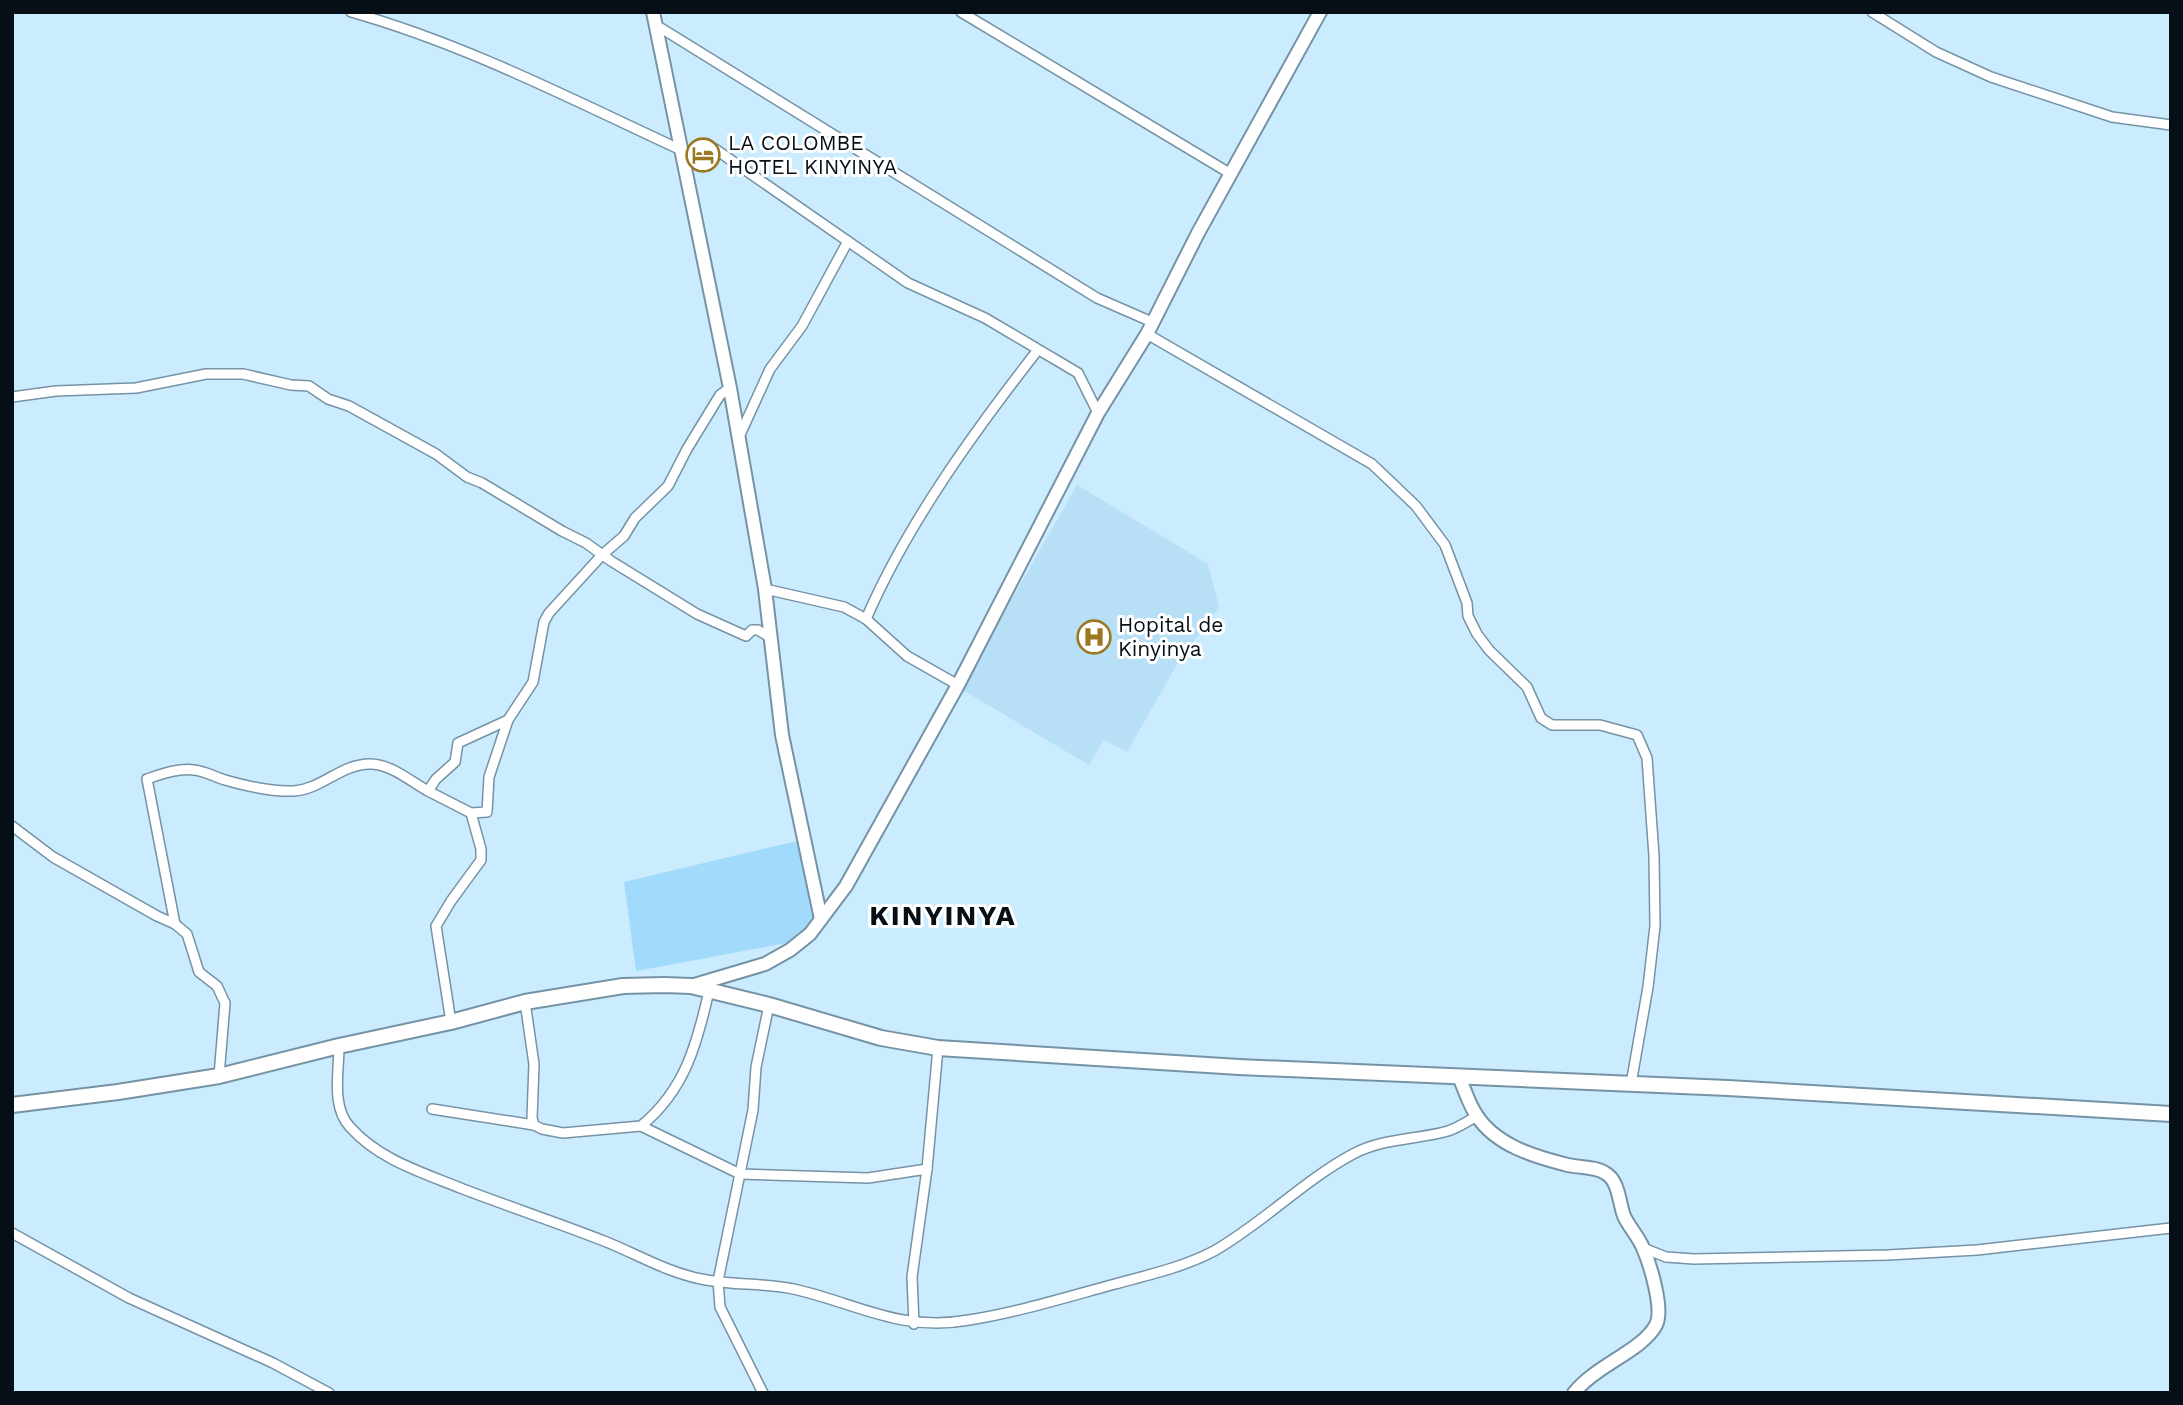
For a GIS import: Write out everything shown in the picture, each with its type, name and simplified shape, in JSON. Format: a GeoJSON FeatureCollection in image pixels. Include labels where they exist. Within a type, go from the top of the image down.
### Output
{"type":"FeatureCollection","features":[{"type":"Feature","properties":{"kind":"main road"},"geometry":{"type":"LineString","coordinates":[[691,986],[765,964],[800,943],[846,886],[958,685],[1098,413],[1149,328],[1320,12]]}},
{"type":"Feature","properties":{"kind":"main road"},"geometry":{"type":"LineString","coordinates":[[654,18],[730,388],[765,589],[782,735],[821,919]]}},
{"type":"Feature","properties":{"kind":"main road"},"geometry":{"type":"LineString","coordinates":[[12,1105],[219,1076],[525,1002],[623,986],[691,986],[769,1004],[881,1038],[938,1048],[1142,1062],[1631,1084],[2171,1114]]}},
{"type":"Feature","properties":{"kind":"main road"},"geometry":{"type":"LineString","coordinates":[[1459,1077],[1477,1116],[1498,1138],[1517,1149],[1563,1164],[1608,1174],[1614,1182],[1625,1219],[1643,1248],[1659,1306],[1658,1321],[1649,1334],[1604,1365],[1574,1393]]}},
{"type":"Feature","properties":{"kind":"street"},"geometry":{"type":"LineString","coordinates":[[351,12],[387,22],[489,63],[681,155],[701,144],[707,145],[908,284],[985,318],[1078,373],[1098,413]]}},
{"type":"Feature","properties":{"kind":"street"},"geometry":{"type":"LineString","coordinates":[[961,12],[1231,174]]}},
{"type":"Feature","properties":{"kind":"street"},"geometry":{"type":"LineString","coordinates":[[1872,12],[1936,52],[1991,78],[2112,117],[2171,125]]}},
{"type":"Feature","properties":{"kind":"street"},"geometry":{"type":"LineString","coordinates":[[654,18],[1097,298],[1372,464],[1416,506],[1445,545],[1467,603],[1468,616],[1482,642],[1527,687],[1541,718],[1552,725],[1600,725],[1637,735],[1647,758],[1654,856],[1655,926],[1648,987],[1631,1084]]}},
{"type":"Feature","properties":{"kind":"street"},"geometry":{"type":"LineString","coordinates":[[739,437],[770,369],[802,326],[848,241]]}},
{"type":"Feature","properties":{"kind":"street"},"geometry":{"type":"LineString","coordinates":[[866,619],[886,574],[919,519],[1007,389],[1037,351]]}},
{"type":"Feature","properties":{"kind":"street"},"geometry":{"type":"LineString","coordinates":[[12,397],[56,391],[136,388],[206,374],[243,374],[291,385],[310,386],[328,399],[349,406],[436,454],[467,477],[529,509],[719,625],[746,636],[752,630],[758,630],[771,638]]}},
{"type":"Feature","properties":{"kind":"street"},"geometry":{"type":"LineString","coordinates":[[175,923],[147,779],[179,769],[197,770],[224,780],[278,791],[296,791],[314,787],[353,766],[371,764],[388,768],[471,813],[486,813],[489,777],[508,720],[533,682],[544,622],[549,613],[602,555],[624,536],[635,518],[668,486],[720,395],[730,388]]}},
{"type":"Feature","properties":{"kind":"street"},"geometry":{"type":"LineString","coordinates":[[765,589],[844,607],[866,619],[907,656],[958,685]]}},
{"type":"Feature","properties":{"kind":"street"},"geometry":{"type":"LineString","coordinates":[[428,791],[436,779],[455,762],[458,743],[508,720]]}},
{"type":"Feature","properties":{"kind":"street"},"geometry":{"type":"LineString","coordinates":[[451,1022],[436,926],[481,860],[481,849],[471,813]]}},
{"type":"Feature","properties":{"kind":"street"},"geometry":{"type":"LineString","coordinates":[[12,826],[53,857],[157,916],[175,923],[187,934],[199,972],[217,986],[225,1003],[219,1076]]}},
{"type":"Feature","properties":{"kind":"street"},"geometry":{"type":"LineString","coordinates":[[641,1126],[659,1111],[683,1073],[696,1045],[709,991]]}},
{"type":"Feature","properties":{"kind":"street"},"geometry":{"type":"LineString","coordinates":[[525,1002],[534,1064],[534,1125]]}},
{"type":"Feature","properties":{"kind":"street"},"geometry":{"type":"LineString","coordinates":[[763,1393],[720,1307],[719,1281],[753,1110],[756,1067],[769,1004]]}},
{"type":"Feature","properties":{"kind":"street"},"geometry":{"type":"LineString","coordinates":[[339,1046],[338,1102],[341,1116],[351,1130],[388,1158],[528,1214],[607,1242],[674,1272],[702,1280],[767,1284],[800,1291],[914,1324],[965,1321],[1014,1312],[1168,1269],[1211,1252],[1259,1223],[1322,1174],[1355,1153],[1400,1138],[1449,1130],[1477,1116]]}},
{"type":"Feature","properties":{"kind":"street"},"geometry":{"type":"LineString","coordinates":[[914,1324],[912,1277],[927,1169],[938,1048]]}},
{"type":"Feature","properties":{"kind":"street"},"geometry":{"type":"LineString","coordinates":[[432,1109],[534,1125],[563,1133],[641,1126],[740,1174],[868,1178],[927,1169]]}},
{"type":"Feature","properties":{"kind":"street"},"geometry":{"type":"LineString","coordinates":[[1643,1248],[1666,1257],[1694,1259],[1888,1255],[2012,1247],[2171,1228]]}},
{"type":"Feature","properties":{"kind":"street"},"geometry":{"type":"LineString","coordinates":[[12,1233],[129,1298],[273,1363],[330,1393]]}},
{"type":"Feature","properties":{"kind":"shaded area","name":"Hopital de Kinyinya"},"geometry":{"type":"Polygon","coordinates":[[[1077,485],[1208,564],[1219,607],[1176,666],[1127,752],[1104,740],[1089,765],[961,689],[1077,485]]]}},
{"type":"Feature","properties":{"kind":"shaded area"},"geometry":{"type":"Polygon","coordinates":[[[797,841],[813,919],[797,941],[636,971],[624,882],[797,841]]]}},
{"type":"Feature","properties":{"kind":"place","name":"LA COLOMBE HOTEL KINYINYA"},"geometry":{"type":"Point","coordinates":[703,155]}},
{"type":"Feature","properties":{"kind":"place","name":"Hopital de Kinyinya"},"geometry":{"type":"Point","coordinates":[1094,637]}},
{"type":"Feature","properties":{"kind":"district","name":"KINYINYA"},"geometry":{"type":"Point","coordinates":[943,915]}}]}
